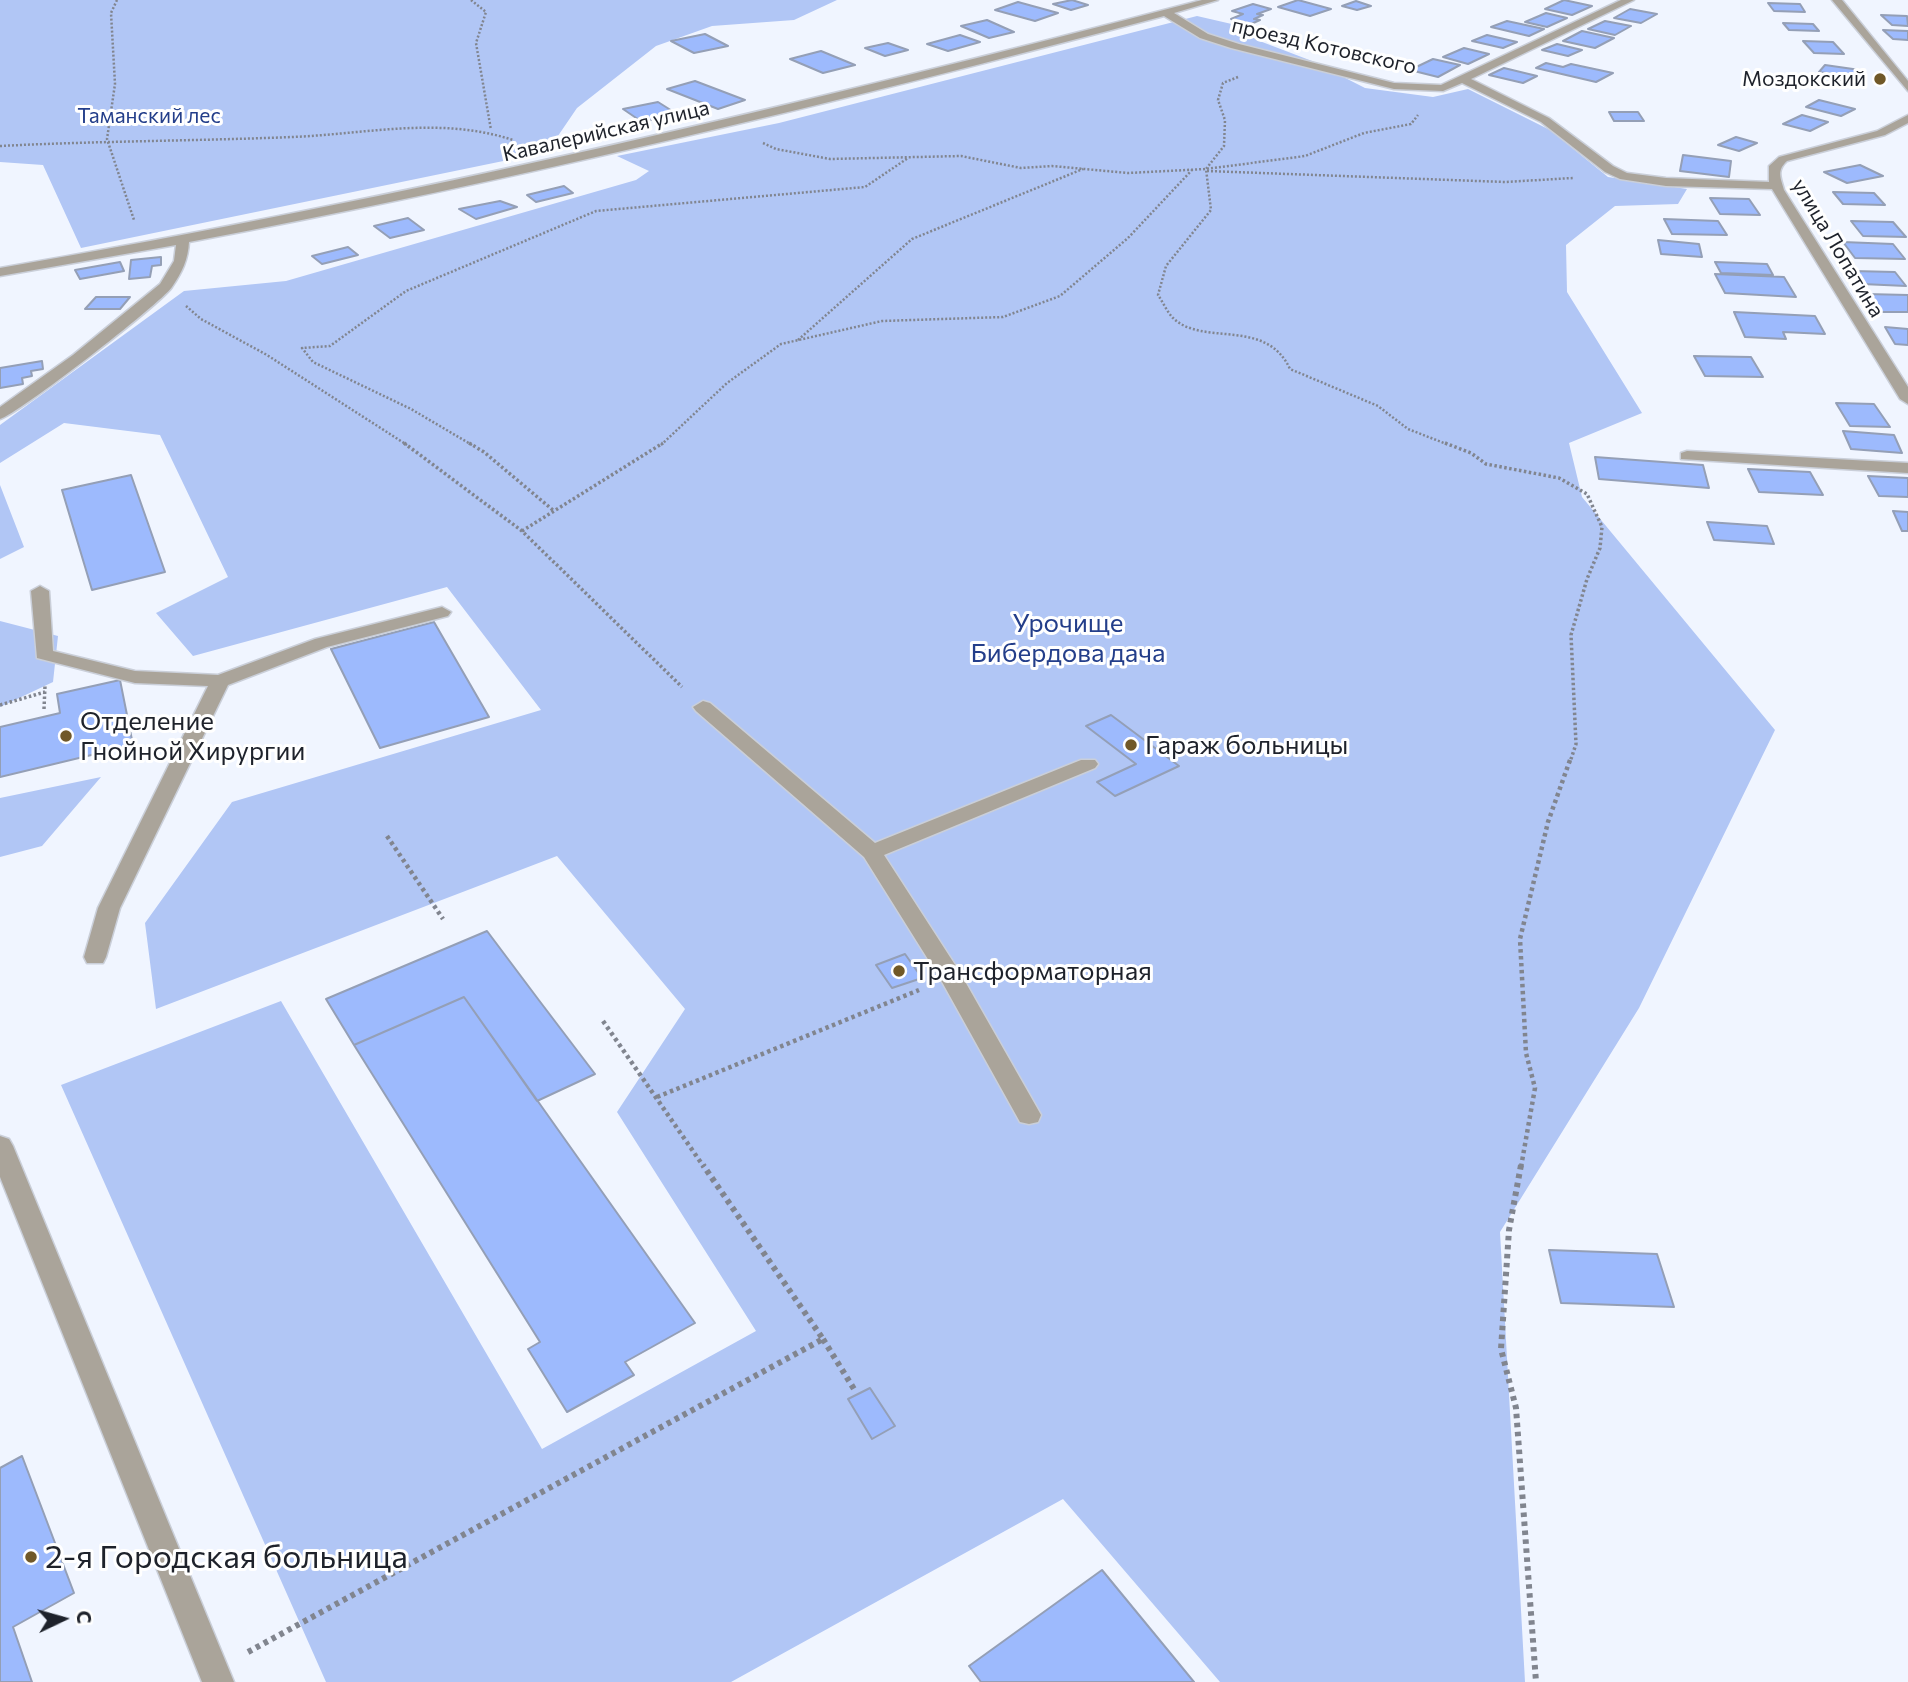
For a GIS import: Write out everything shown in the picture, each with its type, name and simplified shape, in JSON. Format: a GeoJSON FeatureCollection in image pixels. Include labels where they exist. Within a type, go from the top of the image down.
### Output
{"type":"FeatureCollection","features":[{"type":"Feature","properties":{"kind":"street","name":"Кавалерийская улица"},"geometry":{"type":"LineString","coordinates":[[0,272],[183,242],[696,131],[1213,0]]}},
{"type":"Feature","properties":{"kind":"street","name":"проезд Котовского"},"geometry":{"type":"LineString","coordinates":[[1166,13],[1204,36],[1226,43],[1384,84],[1437,88],[1463,79],[1629,0]]}},
{"type":"Feature","properties":{"kind":"street"},"geometry":{"type":"LineString","coordinates":[[1837,0],[1908,88]]}},
{"type":"Feature","properties":{"kind":"street"},"geometry":{"type":"LineString","coordinates":[[1463,79],[1545,120],[1609,169],[1624,176],[1666,182],[1777,186]]}},
{"type":"Feature","properties":{"kind":"street","name":"улица Лопатина"},"geometry":{"type":"LineString","coordinates":[[1908,118],[1881,133],[1783,159],[1774,166],[1773,175],[1777,186],[1908,399]]}},
{"type":"Feature","properties":{"kind":"street"},"geometry":{"type":"LineString","coordinates":[[0,414],[87,351],[165,287],[181,261],[183,242]]}},
{"type":"Feature","properties":{"kind":"street"},"geometry":{"type":"LineString","coordinates":[[1687,456],[1908,468]]}},
{"type":"Feature","properties":{"kind":"street"},"geometry":{"type":"LineString","coordinates":[[40,591],[44,654],[135,677],[220,681],[321,643],[442,612]]}},
{"type":"Feature","properties":{"kind":"street"},"geometry":{"type":"LineString","coordinates":[[95,957],[109,908],[220,681]]}},
{"type":"Feature","properties":{"kind":"street"},"geometry":{"type":"LineString","coordinates":[[703,707],[872,852],[951,977],[1029,1115]]}},
{"type":"Feature","properties":{"kind":"street"},"geometry":{"type":"LineString","coordinates":[[872,852],[1087,764]]}},
{"type":"Feature","properties":{"kind":"street"},"geometry":{"type":"LineString","coordinates":[[0,1146],[215,1676]]}},
{"type":"Feature","properties":{"kind":"path"},"geometry":{"type":"LineString","coordinates":[[117,0],[111,13],[115,84],[108,141],[144,248]]}},
{"type":"Feature","properties":{"kind":"path"},"geometry":{"type":"LineString","coordinates":[[471,0],[486,12],[475,43],[491,130]]}},
{"type":"Feature","properties":{"kind":"path"},"geometry":{"type":"LineString","coordinates":[[1245,76],[1223,83],[1218,100],[1226,120],[1224,146],[1206,170],[1211,210],[1166,266],[1158,295],[1173,318],[1185,326],[1258,339],[1284,356],[1290,369],[1297,373],[1378,406],[1408,429],[1471,453],[1486,464],[1559,478],[1587,494],[1602,527],[1601,548],[1587,579],[1571,635],[1576,744],[1548,822],[1520,939],[1526,1053],[1535,1088],[1509,1230],[1501,1349],[1516,1408],[1536,1682]]}},
{"type":"Feature","properties":{"kind":"path"},"geometry":{"type":"LineString","coordinates":[[1206,170],[1304,156],[1364,134],[1410,124],[1437,88]]}},
{"type":"Feature","properties":{"kind":"path"},"geometry":{"type":"LineString","coordinates":[[0,146],[293,137],[421,128],[491,130],[565,160]]}},
{"type":"Feature","properties":{"kind":"path"},"geometry":{"type":"LineString","coordinates":[[756,139],[776,149],[830,159],[961,156],[1021,168],[1084,168],[1128,173],[1206,170],[1304,177],[1505,182],[1624,176]]}},
{"type":"Feature","properties":{"kind":"path"},"geometry":{"type":"LineString","coordinates":[[554,512],[484,452],[411,409],[313,362],[302,348],[330,346],[405,291],[596,211],[865,187],[908,158]]}},
{"type":"Feature","properties":{"kind":"path"},"geometry":{"type":"LineString","coordinates":[[797,340],[912,239],[1084,168]]}},
{"type":"Feature","properties":{"kind":"path"},"geometry":{"type":"LineString","coordinates":[[522,531],[665,442],[727,383],[781,344],[882,321],[1003,317],[1060,296],[1128,239],[1192,170]]}},
{"type":"Feature","properties":{"kind":"path"},"geometry":{"type":"LineString","coordinates":[[165,287],[201,319],[267,355],[391,433],[522,531],[703,707]]}},
{"type":"Feature","properties":{"kind":"path"},"geometry":{"type":"LineString","coordinates":[[0,705],[45,692]]}},
{"type":"Feature","properties":{"kind":"path"},"geometry":{"type":"LineString","coordinates":[[387,836],[443,919]]}},
{"type":"Feature","properties":{"kind":"path"},"geometry":{"type":"LineString","coordinates":[[657,1097],[951,977]]}},
{"type":"Feature","properties":{"kind":"path"},"geometry":{"type":"LineString","coordinates":[[603,1020],[823,1339],[854,1389]]}},
{"type":"Feature","properties":{"kind":"path"},"geometry":{"type":"LineString","coordinates":[[215,1676],[823,1339]]}},
{"type":"Feature","properties":{"kind":"green space","name":"Таманский лес"},"geometry":{"type":"Polygon","coordinates":[[[0,0],[837,0],[794,20],[712,26],[656,46],[577,108],[547,152],[81,248],[43,165],[0,162],[0,0]]]}},
{"type":"Feature","properties":{"kind":"green space","name":"Урочище Бибердова дача"},"geometry":{"type":"Polygon","coordinates":[[[1197,16],[1236,25],[1257,40],[1312,61],[1365,88],[1433,97],[1468,89],[1550,130],[1608,177],[1687,189],[1678,204],[1615,206],[1566,245],[1567,292],[1642,413],[1569,443],[1582,497],[1775,730],[1639,1008],[1500,1232],[1525,1682],[1220,1682],[1063,1499],[731,1682],[326,1682],[61,1085],[281,1001],[542,1449],[756,1331],[617,1112],[685,1009],[557,856],[156,1009],[145,923],[232,802],[541,710],[447,587],[193,656],[156,613],[228,577],[160,435],[64,423],[0,463],[0,425],[184,291],[286,281],[636,180],[649,171],[617,156],[779,123],[1197,16]]]}},
{"type":"Feature","properties":{"kind":"green space"},"geometry":{"type":"Polygon","coordinates":[[[0,485],[24,547],[0,559],[0,485]]]}},
{"type":"Feature","properties":{"kind":"green space"},"geometry":{"type":"Polygon","coordinates":[[[0,621],[58,636],[53,682],[0,707],[0,621]]]}},
{"type":"Feature","properties":{"kind":"green space"},"geometry":{"type":"Polygon","coordinates":[[[101,777],[42,846],[0,857],[0,798],[101,777]]]}},
{"type":"Feature","properties":{"kind":"building"},"geometry":{"type":"Polygon","coordinates":[[[1072,0],[1088,5],[1071,10],[1053,4],[1072,0]]]}},
{"type":"Feature","properties":{"kind":"building"},"geometry":{"type":"Polygon","coordinates":[[[1298,0],[1331,9],[1310,16],[1278,7],[1298,0]]]}},
{"type":"Feature","properties":{"kind":"building"},"geometry":{"type":"Polygon","coordinates":[[[1564,0],[1592,6],[1572,15],[1545,9],[1564,0]]]}},
{"type":"Feature","properties":{"kind":"building"},"geometry":{"type":"Polygon","coordinates":[[[1356,1],[1371,6],[1357,10],[1342,6],[1356,1]]]}},
{"type":"Feature","properties":{"kind":"building"},"geometry":{"type":"Polygon","coordinates":[[[1018,2],[1058,13],[1035,21],[995,10],[1018,2]]]}},
{"type":"Feature","properties":{"kind":"building"},"geometry":{"type":"Polygon","coordinates":[[[1768,3],[1800,4],[1805,12],[1774,11],[1768,3]]]}},
{"type":"Feature","properties":{"kind":"building"},"geometry":{"type":"Polygon","coordinates":[[[1253,4],[1271,9],[1257,14],[1263,15],[1254,19],[1260,20],[1251,24],[1231,19],[1243,14],[1232,11],[1253,4]]]}},
{"type":"Feature","properties":{"kind":"building"},"geometry":{"type":"Polygon","coordinates":[[[1630,9],[1657,14],[1641,23],[1614,18],[1630,9]]]}},
{"type":"Feature","properties":{"kind":"building"},"geometry":{"type":"Polygon","coordinates":[[[1546,13],[1567,18],[1547,27],[1525,22],[1546,13]]]}},
{"type":"Feature","properties":{"kind":"building"},"geometry":{"type":"Polygon","coordinates":[[[1881,15],[1907,16],[1908,26],[1892,25],[1881,15]]]}},
{"type":"Feature","properties":{"kind":"building"},"geometry":{"type":"Polygon","coordinates":[[[987,20],[1014,32],[989,38],[961,26],[987,20]]]}},
{"type":"Feature","properties":{"kind":"building"},"geometry":{"type":"Polygon","coordinates":[[[1507,21],[1544,29],[1529,36],[1491,27],[1507,21]]]}},
{"type":"Feature","properties":{"kind":"building"},"geometry":{"type":"Polygon","coordinates":[[[1605,21],[1631,26],[1615,35],[1588,29],[1605,21]]]}},
{"type":"Feature","properties":{"kind":"building"},"geometry":{"type":"Polygon","coordinates":[[[1783,23],[1813,24],[1819,31],[1789,30],[1783,23]]]}},
{"type":"Feature","properties":{"kind":"building"},"geometry":{"type":"Polygon","coordinates":[[[1883,30],[1908,31],[1908,40],[1893,39],[1883,30]]]}},
{"type":"Feature","properties":{"kind":"building"},"geometry":{"type":"Polygon","coordinates":[[[1582,31],[1614,38],[1595,48],[1563,41],[1582,31]]]}},
{"type":"Feature","properties":{"kind":"building"},"geometry":{"type":"Polygon","coordinates":[[[705,34],[728,46],[694,53],[671,41],[705,34]]]}},
{"type":"Feature","properties":{"kind":"building"},"geometry":{"type":"Polygon","coordinates":[[[960,35],[980,42],[948,51],[927,44],[960,35]]]}},
{"type":"Feature","properties":{"kind":"building"},"geometry":{"type":"Polygon","coordinates":[[[1487,35],[1517,42],[1503,48],[1472,41],[1487,35]]]}},
{"type":"Feature","properties":{"kind":"building"},"geometry":{"type":"Polygon","coordinates":[[[1803,41],[1833,42],[1844,54],[1814,53],[1803,41]]]}},
{"type":"Feature","properties":{"kind":"building"},"geometry":{"type":"Polygon","coordinates":[[[888,43],[908,50],[885,56],[865,48],[888,43]]]}},
{"type":"Feature","properties":{"kind":"building"},"geometry":{"type":"Polygon","coordinates":[[[1557,44],[1582,50],[1568,56],[1542,50],[1557,44]]]}},
{"type":"Feature","properties":{"kind":"building"},"geometry":{"type":"Polygon","coordinates":[[[1464,48],[1489,54],[1468,64],[1443,57],[1464,48]]]}},
{"type":"Feature","properties":{"kind":"building"},"geometry":{"type":"Polygon","coordinates":[[[821,51],[855,65],[823,73],[790,59],[821,51]]]}},
{"type":"Feature","properties":{"kind":"building"},"geometry":{"type":"Polygon","coordinates":[[[1433,59],[1460,65],[1438,77],[1410,70],[1433,59]]]}},
{"type":"Feature","properties":{"kind":"building"},"geometry":{"type":"Polygon","coordinates":[[[1546,63],[1563,67],[1571,64],[1613,73],[1596,82],[1536,68],[1546,63]]]}},
{"type":"Feature","properties":{"kind":"building"},"geometry":{"type":"Polygon","coordinates":[[[1825,65],[1860,70],[1855,77],[1819,72],[1825,65]]]}},
{"type":"Feature","properties":{"kind":"building"},"geometry":{"type":"Polygon","coordinates":[[[1504,68],[1537,76],[1523,83],[1489,75],[1504,68]]]}},
{"type":"Feature","properties":{"kind":"building"},"geometry":{"type":"Polygon","coordinates":[[[1819,72],[1855,77],[1851,82],[1816,76],[1819,72]]]}},
{"type":"Feature","properties":{"kind":"building"},"geometry":{"type":"Polygon","coordinates":[[[695,81],[745,100],[718,109],[667,89],[695,81]]]}},
{"type":"Feature","properties":{"kind":"building"},"geometry":{"type":"Polygon","coordinates":[[[1819,100],[1855,109],[1841,116],[1806,107],[1819,100]]]}},
{"type":"Feature","properties":{"kind":"building"},"geometry":{"type":"Polygon","coordinates":[[[658,102],[677,114],[642,122],[623,109],[658,102]]]}},
{"type":"Feature","properties":{"kind":"building"},"geometry":{"type":"Polygon","coordinates":[[[1609,112],[1638,112],[1644,121],[1614,121],[1609,112]]]}},
{"type":"Feature","properties":{"kind":"building"},"geometry":{"type":"Polygon","coordinates":[[[1802,115],[1828,122],[1810,131],[1783,124],[1802,115]]]}},
{"type":"Feature","properties":{"kind":"building"},"geometry":{"type":"Polygon","coordinates":[[[1736,137],[1757,143],[1739,151],[1718,145],[1736,137]]]}},
{"type":"Feature","properties":{"kind":"building"},"geometry":{"type":"Polygon","coordinates":[[[1683,155],[1731,161],[1729,177],[1680,171],[1683,155]]]}},
{"type":"Feature","properties":{"kind":"building"},"geometry":{"type":"Polygon","coordinates":[[[1860,165],[1883,176],[1847,183],[1824,172],[1860,165]]]}},
{"type":"Feature","properties":{"kind":"building"},"geometry":{"type":"Polygon","coordinates":[[[564,186],[573,193],[536,202],[527,195],[564,186]]]}},
{"type":"Feature","properties":{"kind":"building"},"geometry":{"type":"Polygon","coordinates":[[[1833,192],[1874,193],[1885,205],[1843,204],[1833,192]]]}},
{"type":"Feature","properties":{"kind":"building"},"geometry":{"type":"Polygon","coordinates":[[[1710,198],[1749,199],[1760,215],[1720,214],[1710,198]]]}},
{"type":"Feature","properties":{"kind":"building"},"geometry":{"type":"Polygon","coordinates":[[[500,201],[517,207],[476,219],[459,209],[500,201]]]}},
{"type":"Feature","properties":{"kind":"building"},"geometry":{"type":"Polygon","coordinates":[[[408,218],[424,230],[390,238],[374,226],[408,218]]]}},
{"type":"Feature","properties":{"kind":"building"},"geometry":{"type":"Polygon","coordinates":[[[1664,219],[1718,221],[1727,235],[1672,234],[1664,219]]]}},
{"type":"Feature","properties":{"kind":"building"},"geometry":{"type":"Polygon","coordinates":[[[1851,221],[1893,222],[1906,237],[1863,236],[1851,221]]]}},
{"type":"Feature","properties":{"kind":"building"},"geometry":{"type":"Polygon","coordinates":[[[1658,240],[1699,244],[1702,257],[1661,254],[1658,240]]]}},
{"type":"Feature","properties":{"kind":"building"},"geometry":{"type":"Polygon","coordinates":[[[1843,242],[1893,244],[1905,259],[1855,258],[1843,242]]]}},
{"type":"Feature","properties":{"kind":"building"},"geometry":{"type":"Polygon","coordinates":[[[348,247],[358,255],[322,264],[312,256],[348,247]]]}},
{"type":"Feature","properties":{"kind":"building"},"geometry":{"type":"Polygon","coordinates":[[[161,257],[161,265],[152,266],[150,277],[129,279],[131,260],[161,257]]]}},
{"type":"Feature","properties":{"kind":"building"},"geometry":{"type":"Polygon","coordinates":[[[120,262],[124,271],[80,279],[75,270],[120,262]]]}},
{"type":"Feature","properties":{"kind":"building"},"geometry":{"type":"Polygon","coordinates":[[[1715,262],[1767,264],[1773,275],[1721,273],[1715,262]]]}},
{"type":"Feature","properties":{"kind":"building"},"geometry":{"type":"Polygon","coordinates":[[[1853,271],[1895,272],[1906,286],[1862,284],[1853,271]]]}},
{"type":"Feature","properties":{"kind":"building"},"geometry":{"type":"Polygon","coordinates":[[[1715,274],[1784,277],[1796,297],[1725,293],[1715,274]]]}},
{"type":"Feature","properties":{"kind":"building"},"geometry":{"type":"Polygon","coordinates":[[[1866,294],[1908,295],[1908,312],[1880,312],[1866,294]]]}},
{"type":"Feature","properties":{"kind":"building"},"geometry":{"type":"Polygon","coordinates":[[[96,297],[130,297],[120,309],[85,309],[96,297]]]}},
{"type":"Feature","properties":{"kind":"building"},"geometry":{"type":"Polygon","coordinates":[[[1734,312],[1815,316],[1825,334],[1783,332],[1786,339],[1745,337],[1734,312]]]}},
{"type":"Feature","properties":{"kind":"building"},"geometry":{"type":"Polygon","coordinates":[[[1885,327],[1908,329],[1908,345],[1895,344],[1885,327]]]}},
{"type":"Feature","properties":{"kind":"building"},"geometry":{"type":"Polygon","coordinates":[[[1694,356],[1751,357],[1763,377],[1705,376],[1694,356]]]}},
{"type":"Feature","properties":{"kind":"building"},"geometry":{"type":"Polygon","coordinates":[[[42,361],[43,369],[31,371],[32,376],[22,378],[23,384],[0,388],[0,368],[42,361]]]}},
{"type":"Feature","properties":{"kind":"building"},"geometry":{"type":"Polygon","coordinates":[[[1836,403],[1874,404],[1890,427],[1850,426],[1836,403]]]}},
{"type":"Feature","properties":{"kind":"building"},"geometry":{"type":"Polygon","coordinates":[[[1843,431],[1894,435],[1902,453],[1851,449],[1843,431]]]}},
{"type":"Feature","properties":{"kind":"building"},"geometry":{"type":"Polygon","coordinates":[[[1595,457],[1703,465],[1709,488],[1599,479],[1595,457]]]}},
{"type":"Feature","properties":{"kind":"building"},"geometry":{"type":"Polygon","coordinates":[[[1748,469],[1810,472],[1823,495],[1759,492],[1748,469]]]}},
{"type":"Feature","properties":{"kind":"building"},"geometry":{"type":"Polygon","coordinates":[[[131,475],[165,572],[92,590],[62,490],[131,475]]]}},
{"type":"Feature","properties":{"kind":"building"},"geometry":{"type":"Polygon","coordinates":[[[1868,476],[1908,478],[1908,497],[1879,496],[1868,476]]]}},
{"type":"Feature","properties":{"kind":"building"},"geometry":{"type":"Polygon","coordinates":[[[1893,511],[1908,512],[1908,531],[1902,531],[1893,511]]]}},
{"type":"Feature","properties":{"kind":"building"},"geometry":{"type":"Polygon","coordinates":[[[1707,522],[1767,526],[1774,544],[1714,540],[1707,522]]]}},
{"type":"Feature","properties":{"kind":"building"},"geometry":{"type":"Polygon","coordinates":[[[434,622],[489,717],[380,748],[331,649],[434,622]]]}},
{"type":"Feature","properties":{"kind":"building","name":"Отделение Гнойной Хирургии"},"geometry":{"type":"Polygon","coordinates":[[[120,680],[133,745],[0,777],[0,727],[60,713],[57,694],[120,680]]]}},
{"type":"Feature","properties":{"kind":"building","name":"Гараж больницы"},"geometry":{"type":"Polygon","coordinates":[[[1111,715],[1179,766],[1115,796],[1097,782],[1136,764],[1086,726],[1111,715]]]}},
{"type":"Feature","properties":{"kind":"building"},"geometry":{"type":"Polygon","coordinates":[[[487,931],[595,1074],[537,1101],[464,997],[354,1045],[326,999],[487,931]]]}},
{"type":"Feature","properties":{"kind":"building","name":"Трансформаторная"},"geometry":{"type":"Polygon","coordinates":[[[905,954],[922,978],[892,988],[876,965],[905,954]]]}},
{"type":"Feature","properties":{"kind":"building"},"geometry":{"type":"Polygon","coordinates":[[[464,997],[695,1323],[625,1362],[634,1375],[567,1412],[528,1349],[540,1342],[354,1045],[464,997]]]}},
{"type":"Feature","properties":{"kind":"building"},"geometry":{"type":"Polygon","coordinates":[[[1549,1250],[1657,1254],[1674,1307],[1561,1303],[1549,1250]]]}},
{"type":"Feature","properties":{"kind":"building"},"geometry":{"type":"Polygon","coordinates":[[[870,1388],[895,1426],[872,1439],[848,1399],[870,1388]]]}},
{"type":"Feature","properties":{"kind":"building","name":"2-я Городская больница"},"geometry":{"type":"Polygon","coordinates":[[[22,1456],[74,1593],[13,1627],[32,1682],[0,1682],[0,1468],[22,1456]]]}},
{"type":"Feature","properties":{"kind":"building"},"geometry":{"type":"Polygon","coordinates":[[[1102,1570],[1194,1682],[981,1682],[969,1666],[1102,1570]]]}},
{"type":"Feature","properties":{"kind":"place","name":"Моздокский"},"geometry":{"type":"Point","coordinates":[1880,79]}},
{"type":"Feature","properties":{"kind":"place","name":"Отделение Гнойной Хирургии"},"geometry":{"type":"Point","coordinates":[66,736]}},
{"type":"Feature","properties":{"kind":"place","name":"Гараж больницы"},"geometry":{"type":"Point","coordinates":[1131,745]}},
{"type":"Feature","properties":{"kind":"place","name":"Трансформаторная"},"geometry":{"type":"Point","coordinates":[899,971]}},
{"type":"Feature","properties":{"kind":"place","name":"2-я Городская больница"},"geometry":{"type":"Point","coordinates":[31,1557]}}]}
